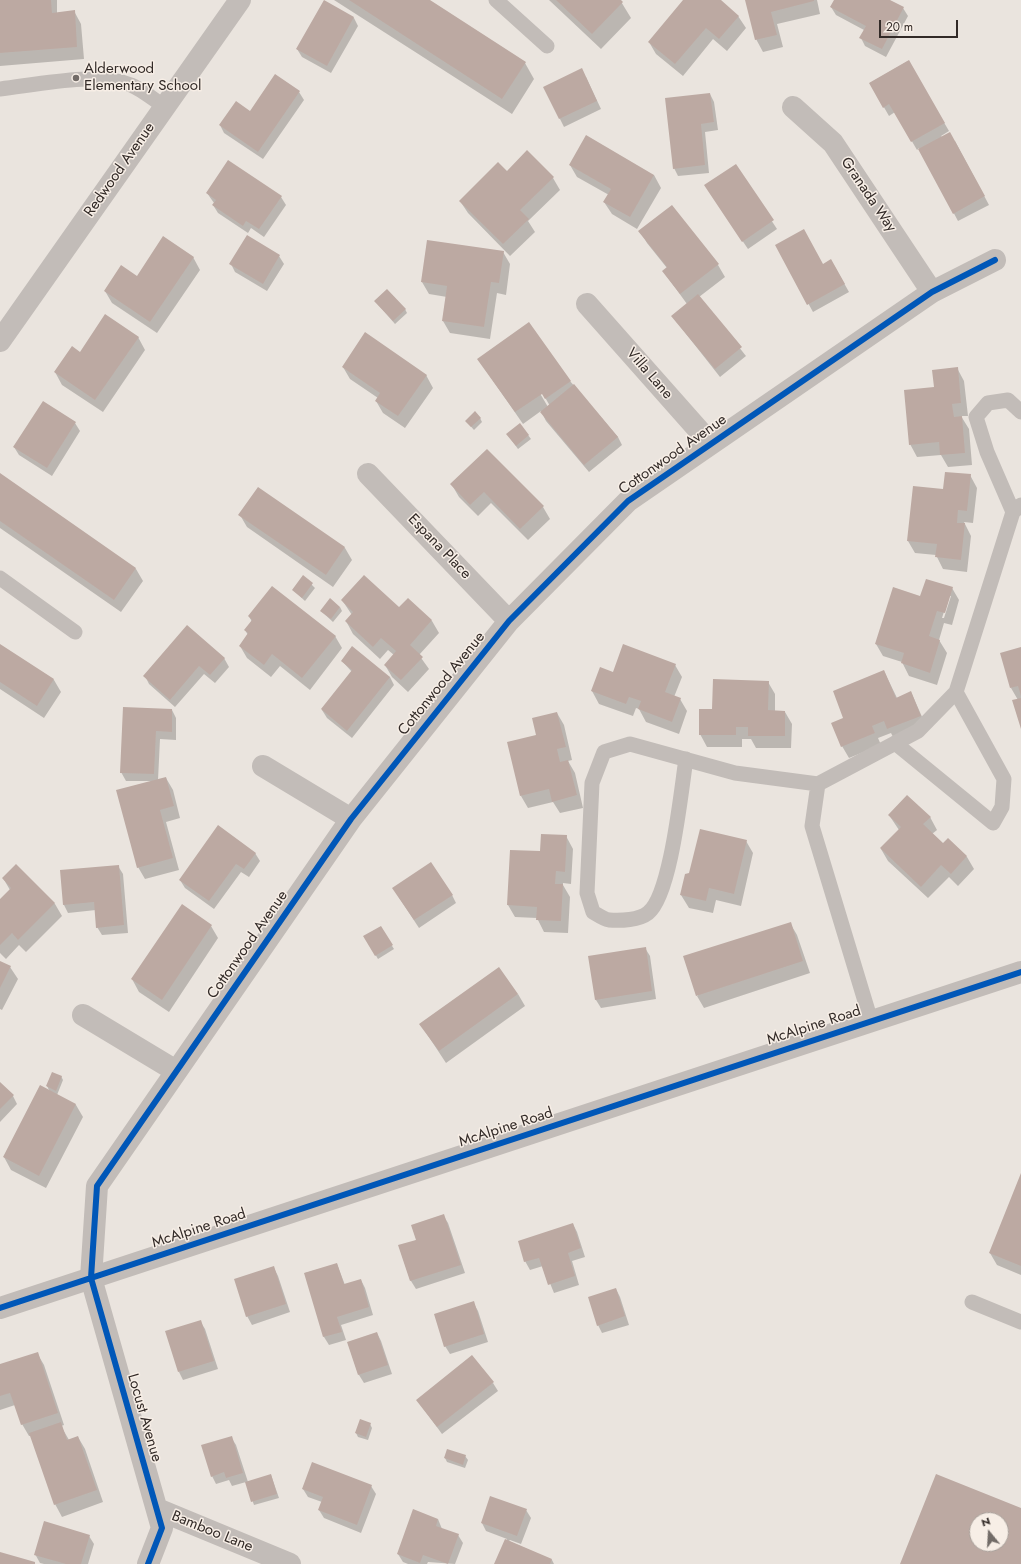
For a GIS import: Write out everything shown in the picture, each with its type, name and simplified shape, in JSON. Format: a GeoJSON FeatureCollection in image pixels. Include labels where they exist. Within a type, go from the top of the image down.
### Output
{"type":"FeatureCollection","features":[{"type":"Feature","properties":{"kind":"street","name":"Redwood Avenue"},"geometry":{"type":"LineString","coordinates":[[0,341],[240,0]]}},
{"type":"Feature","properties":{"kind":"street","name":"Granada Way"},"geometry":{"type":"LineString","coordinates":[[794,107],[833,143],[932,292]]}},
{"type":"Feature","properties":{"kind":"street","name":"Cottonwood Avenue"},"geometry":{"type":"LineString","coordinates":[[91,1278],[97,1186],[351,819],[509,621],[628,501],[932,292],[995,260]]}},
{"type":"Feature","properties":{"kind":"street","name":"Villa Lane"},"geometry":{"type":"LineString","coordinates":[[587,304],[711,444]]}},
{"type":"Feature","properties":{"kind":"street","name":"Espana Place"},"geometry":{"type":"LineString","coordinates":[[368,474],[509,621]]}},
{"type":"Feature","properties":{"kind":"street"},"geometry":{"type":"LineString","coordinates":[[263,766],[351,819]]}},
{"type":"Feature","properties":{"kind":"street","name":"McAlpine Road"},"geometry":{"type":"LineString","coordinates":[[0,1308],[1021,972]]}},
{"type":"Feature","properties":{"kind":"street"},"geometry":{"type":"LineString","coordinates":[[83,1015],[176,1071]]}},
{"type":"Feature","properties":{"kind":"street","name":"Locust Avenue"},"geometry":{"type":"LineString","coordinates":[[91,1278],[162,1528],[148,1564]]}},
{"type":"Feature","properties":{"kind":"street","name":"Bamboo Lane"},"geometry":{"type":"LineString","coordinates":[[157,1509],[290,1564]]}},
{"type":"Feature","properties":{"kind":"lane"},"geometry":{"type":"LineString","coordinates":[[496,0],[547,46]]}},
{"type":"Feature","properties":{"kind":"lane"},"geometry":{"type":"LineString","coordinates":[[0,89],[94,78],[116,80],[132,86],[165,107]]}},
{"type":"Feature","properties":{"kind":"lane"},"geometry":{"type":"LineString","coordinates":[[686,759],[670,859],[660,897],[648,913],[631,920],[608,920],[593,912],[587,893],[592,783],[604,752],[630,744],[686,759],[735,773],[818,784],[918,731],[956,692],[1017,508],[987,452],[976,417],[988,403],[1008,400],[1021,412]]}},
{"type":"Feature","properties":{"kind":"lane"},"geometry":{"type":"LineString","coordinates":[[0,578],[75,632]]}},
{"type":"Feature","properties":{"kind":"lane"},"geometry":{"type":"LineString","coordinates":[[895,743],[993,823],[1002,807],[1004,779],[956,692]]}},
{"type":"Feature","properties":{"kind":"lane"},"geometry":{"type":"LineString","coordinates":[[818,784],[812,826],[871,1021]]}},
{"type":"Feature","properties":{"kind":"lane"},"geometry":{"type":"LineString","coordinates":[[972,1302],[1021,1322]]}},
{"type":"Feature","properties":{"kind":"building","name":"Alderwood Elementary School"},"geometry":{"type":"Polygon","coordinates":[[[0,0],[51,0],[52,13],[75,10],[77,47],[0,53],[0,0]]]}},
{"type":"Feature","properties":{"kind":"building"},"geometry":{"type":"Polygon","coordinates":[[[324,0],[354,17],[327,66],[296,49],[324,0]]]}},
{"type":"Feature","properties":{"kind":"building"},"geometry":{"type":"Polygon","coordinates":[[[349,0],[430,0],[526,62],[502,99],[349,0]]]}},
{"type":"Feature","properties":{"kind":"building"},"geometry":{"type":"Polygon","coordinates":[[[556,0],[621,0],[623,2],[592,34],[556,0]]]}},
{"type":"Feature","properties":{"kind":"building"},"geometry":{"type":"Polygon","coordinates":[[[683,0],[721,0],[739,16],[719,39],[706,28],[675,64],[648,42],[683,0]]]}},
{"type":"Feature","properties":{"kind":"building"},"geometry":{"type":"Polygon","coordinates":[[[745,0],[814,1],[771,12],[777,35],[755,40],[745,0]]]}},
{"type":"Feature","properties":{"kind":"building"},"geometry":{"type":"Polygon","coordinates":[[[834,0],[890,0],[904,7],[882,49],[859,38],[866,26],[830,7],[834,0]]]}},
{"type":"Feature","properties":{"kind":"building"},"geometry":{"type":"Polygon","coordinates":[[[909,60],[945,123],[911,142],[889,104],[883,108],[869,83],[909,60]]]}},
{"type":"Feature","properties":{"kind":"building"},"geometry":{"type":"Polygon","coordinates":[[[582,68],[597,101],[559,119],[543,87],[582,68]]]}},
{"type":"Feature","properties":{"kind":"building"},"geometry":{"type":"Polygon","coordinates":[[[275,74],[300,91],[258,152],[219,125],[236,101],[250,111],[275,74]]]}},
{"type":"Feature","properties":{"kind":"building"},"geometry":{"type":"Polygon","coordinates":[[[710,93],[714,122],[701,124],[705,165],[673,169],[665,98],[710,93]]]}},
{"type":"Feature","properties":{"kind":"building"},"geometry":{"type":"Polygon","coordinates":[[[950,132],[985,196],[953,214],[918,149],[950,132]]]}},
{"type":"Feature","properties":{"kind":"building"},"geometry":{"type":"Polygon","coordinates":[[[586,135],[654,175],[630,217],[603,202],[611,189],[569,165],[586,135]]]}},
{"type":"Feature","properties":{"kind":"building"},"geometry":{"type":"Polygon","coordinates":[[[527,150],[554,177],[520,210],[529,219],[503,244],[459,201],[498,162],[507,171],[527,150]]]}},
{"type":"Feature","properties":{"kind":"building"},"geometry":{"type":"Polygon","coordinates":[[[228,160],[282,196],[259,229],[246,221],[243,226],[212,205],[216,200],[206,193],[228,160]]]}},
{"type":"Feature","properties":{"kind":"building"},"geometry":{"type":"Polygon","coordinates":[[[736,164],[774,220],[742,242],[704,185],[736,164]]]}},
{"type":"Feature","properties":{"kind":"building"},"geometry":{"type":"Polygon","coordinates":[[[672,205],[719,264],[680,294],[662,271],[667,267],[638,231],[672,205]]]}},
{"type":"Feature","properties":{"kind":"building"},"geometry":{"type":"Polygon","coordinates":[[[804,229],[823,264],[831,259],[845,284],[807,305],[775,245],[804,229]]]}},
{"type":"Feature","properties":{"kind":"building"},"geometry":{"type":"Polygon","coordinates":[[[247,235],[280,255],[263,284],[229,264],[247,235]]]}},
{"type":"Feature","properties":{"kind":"building"},"geometry":{"type":"Polygon","coordinates":[[[163,236],[194,257],[150,322],[104,291],[121,265],[137,276],[163,236]]]}},
{"type":"Feature","properties":{"kind":"building"},"geometry":{"type":"Polygon","coordinates":[[[427,240],[504,251],[499,283],[491,282],[484,327],[442,321],[447,286],[421,282],[427,240]]]}},
{"type":"Feature","properties":{"kind":"building"},"geometry":{"type":"Polygon","coordinates":[[[387,289],[406,309],[393,321],[374,301],[387,289]]]}},
{"type":"Feature","properties":{"kind":"building"},"geometry":{"type":"Polygon","coordinates":[[[698,294],[742,347],[715,369],[671,316],[698,294]]]}},
{"type":"Feature","properties":{"kind":"building"},"geometry":{"type":"Polygon","coordinates":[[[105,314],[139,337],[95,400],[54,372],[72,346],[80,352],[105,314]]]}},
{"type":"Feature","properties":{"kind":"building"},"geometry":{"type":"Polygon","coordinates":[[[529,322],[571,381],[545,399],[542,394],[515,412],[477,359],[529,322]]]}},
{"type":"Feature","properties":{"kind":"building"},"geometry":{"type":"Polygon","coordinates":[[[365,332],[427,375],[398,416],[375,401],[380,393],[342,367],[365,332]]]}},
{"type":"Feature","properties":{"kind":"building"},"geometry":{"type":"Polygon","coordinates":[[[958,367],[961,403],[952,404],[954,417],[962,416],[965,453],[940,455],[939,442],[909,445],[904,390],[934,387],[932,370],[958,367]]]}},
{"type":"Feature","properties":{"kind":"building"},"geometry":{"type":"Polygon","coordinates":[[[574,384],[618,437],[584,465],[540,412],[574,384]]]}},
{"type":"Feature","properties":{"kind":"building"},"geometry":{"type":"Polygon","coordinates":[[[43,401],[76,422],[47,468],[13,447],[43,401]]]}},
{"type":"Feature","properties":{"kind":"building"},"geometry":{"type":"Polygon","coordinates":[[[475,411],[481,418],[471,427],[465,421],[475,411]]]}},
{"type":"Feature","properties":{"kind":"building"},"geometry":{"type":"Polygon","coordinates":[[[520,423],[529,435],[516,446],[506,434],[520,423]]]}},
{"type":"Feature","properties":{"kind":"building"},"geometry":{"type":"Polygon","coordinates":[[[487,449],[544,506],[520,529],[484,492],[470,505],[450,484],[487,449]]]}},
{"type":"Feature","properties":{"kind":"building"},"geometry":{"type":"Polygon","coordinates":[[[945,472],[971,474],[967,511],[958,510],[957,523],[965,523],[961,560],[935,557],[937,544],[907,541],[913,486],[943,489],[945,472]]]}},
{"type":"Feature","properties":{"kind":"building"},"geometry":{"type":"Polygon","coordinates":[[[0,473],[136,568],[114,600],[0,521],[0,473]]]}},
{"type":"Feature","properties":{"kind":"building"},"geometry":{"type":"Polygon","coordinates":[[[258,487],[345,547],[326,575],[238,515],[258,487]]]}},
{"type":"Feature","properties":{"kind":"building"},"geometry":{"type":"Polygon","coordinates":[[[303,575],[313,583],[302,598],[292,590],[303,575]]]}},
{"type":"Feature","properties":{"kind":"building"},"geometry":{"type":"Polygon","coordinates":[[[364,575],[399,607],[408,598],[432,620],[410,645],[423,657],[401,680],[384,665],[396,651],[381,638],[373,647],[345,621],[353,612],[341,600],[364,575]]]}},
{"type":"Feature","properties":{"kind":"building"},"geometry":{"type":"Polygon","coordinates":[[[926,579],[953,587],[945,613],[937,611],[929,636],[940,640],[930,673],[901,663],[904,653],[875,644],[893,587],[920,596],[926,579]]]}},
{"type":"Feature","properties":{"kind":"building"},"geometry":{"type":"Polygon","coordinates":[[[272,586],[336,636],[302,678],[272,654],[264,665],[239,646],[248,633],[244,630],[252,620],[248,616],[272,586]]]}},
{"type":"Feature","properties":{"kind":"building"},"geometry":{"type":"Polygon","coordinates":[[[330,598],[340,607],[331,619],[320,611],[330,598]]]}},
{"type":"Feature","properties":{"kind":"building"},"geometry":{"type":"Polygon","coordinates":[[[187,625],[225,658],[210,675],[199,666],[170,700],[143,676],[187,625]]]}},
{"type":"Feature","properties":{"kind":"building"},"geometry":{"type":"Polygon","coordinates":[[[0,644],[54,679],[37,706],[0,682],[0,644]]]}},
{"type":"Feature","properties":{"kind":"building"},"geometry":{"type":"Polygon","coordinates":[[[623,644],[676,664],[665,692],[681,698],[672,722],[638,709],[641,701],[629,697],[626,704],[591,691],[600,667],[613,672],[623,644]]]}},
{"type":"Feature","properties":{"kind":"building"},"geometry":{"type":"Polygon","coordinates":[[[352,646],[390,677],[347,731],[321,709],[352,670],[341,661],[352,646]]]}},
{"type":"Feature","properties":{"kind":"building"},"geometry":{"type":"Polygon","coordinates":[[[1021,647],[1021,696],[1018,686],[1010,688],[1000,653],[1021,647]]]}},
{"type":"Feature","properties":{"kind":"building"},"geometry":{"type":"Polygon","coordinates":[[[884,670],[896,698],[911,691],[921,716],[887,729],[884,721],[872,726],[875,733],[841,747],[831,723],[843,718],[833,691],[884,670]]]}},
{"type":"Feature","properties":{"kind":"building"},"geometry":{"type":"Polygon","coordinates":[[[713,679],[769,681],[768,710],[785,711],[785,736],[748,736],[748,727],[736,727],[736,735],[699,735],[699,709],[712,709],[713,679]]]}},
{"type":"Feature","properties":{"kind":"building"},"geometry":{"type":"Polygon","coordinates":[[[1021,698],[1021,729],[1012,700],[1021,698]]]}},
{"type":"Feature","properties":{"kind":"building"},"geometry":{"type":"Polygon","coordinates":[[[123,707],[172,709],[172,732],[156,731],[154,774],[120,773],[123,707]]]}},
{"type":"Feature","properties":{"kind":"building"},"geometry":{"type":"Polygon","coordinates":[[[557,712],[566,747],[557,749],[560,762],[568,760],[577,795],[552,802],[549,789],[520,796],[507,742],[536,735],[532,718],[557,712]]]}},
{"type":"Feature","properties":{"kind":"building"},"geometry":{"type":"Polygon","coordinates":[[[166,777],[174,806],[160,810],[173,858],[137,868],[116,790],[166,777]]]}},
{"type":"Feature","properties":{"kind":"building"},"geometry":{"type":"Polygon","coordinates":[[[907,795],[931,817],[923,824],[943,843],[948,838],[967,856],[951,874],[941,865],[921,887],[880,848],[901,827],[888,815],[907,795]]]}},
{"type":"Feature","properties":{"kind":"building"},"geometry":{"type":"Polygon","coordinates":[[[218,825],[256,853],[244,869],[236,864],[209,901],[179,880],[218,825]]]}},
{"type":"Feature","properties":{"kind":"building"},"geometry":{"type":"Polygon","coordinates":[[[700,829],[747,840],[734,894],[709,888],[706,901],[680,895],[685,874],[689,873],[700,829]]]}},
{"type":"Feature","properties":{"kind":"building"},"geometry":{"type":"Polygon","coordinates":[[[541,834],[567,835],[565,872],[556,871],[555,884],[563,884],[561,921],[536,920],[537,907],[507,905],[510,850],[540,851],[541,834]]]}},
{"type":"Feature","properties":{"kind":"building"},"geometry":{"type":"Polygon","coordinates":[[[431,862],[453,895],[414,920],[392,888],[431,862]]]}},
{"type":"Feature","properties":{"kind":"building"},"geometry":{"type":"Polygon","coordinates":[[[16,864],[55,903],[18,940],[12,933],[0,945],[0,899],[11,888],[2,878],[16,864]]]}},
{"type":"Feature","properties":{"kind":"building"},"geometry":{"type":"Polygon","coordinates":[[[119,865],[124,925],[96,928],[94,902],[63,905],[60,870],[119,865]]]}},
{"type":"Feature","properties":{"kind":"building"},"geometry":{"type":"Polygon","coordinates":[[[182,904],[212,925],[162,1000],[131,979],[182,904]]]}},
{"type":"Feature","properties":{"kind":"building"},"geometry":{"type":"Polygon","coordinates":[[[791,922],[803,961],[696,996],[683,956],[791,922]]]}},
{"type":"Feature","properties":{"kind":"building"},"geometry":{"type":"Polygon","coordinates":[[[381,926],[393,945],[375,956],[363,936],[381,926]]]}},
{"type":"Feature","properties":{"kind":"building"},"geometry":{"type":"Polygon","coordinates":[[[646,947],[652,991],[595,1000],[588,956],[646,947]]]}},
{"type":"Feature","properties":{"kind":"building"},"geometry":{"type":"Polygon","coordinates":[[[0,961],[11,966],[0,988],[0,961]]]}},
{"type":"Feature","properties":{"kind":"building"},"geometry":{"type":"Polygon","coordinates":[[[499,967],[518,994],[439,1051],[419,1024],[499,967]]]}},
{"type":"Feature","properties":{"kind":"building"},"geometry":{"type":"Polygon","coordinates":[[[52,1072],[62,1076],[56,1091],[46,1086],[52,1072]]]}},
{"type":"Feature","properties":{"kind":"building"},"geometry":{"type":"Polygon","coordinates":[[[0,1082],[14,1095],[0,1109],[0,1082]]]}},
{"type":"Feature","properties":{"kind":"building"},"geometry":{"type":"Polygon","coordinates":[[[40,1085],[76,1104],[39,1176],[3,1157],[40,1085]]]}},
{"type":"Feature","properties":{"kind":"building"},"geometry":{"type":"Polygon","coordinates":[[[1021,1173],[1021,1266],[989,1253],[1021,1173]]]}},
{"type":"Feature","properties":{"kind":"building"},"geometry":{"type":"Polygon","coordinates":[[[444,1214],[461,1265],[410,1281],[398,1245],[416,1240],[411,1225],[444,1214]]]}},
{"type":"Feature","properties":{"kind":"building"},"geometry":{"type":"Polygon","coordinates":[[[573,1223],[581,1248],[568,1253],[575,1276],[548,1285],[539,1258],[524,1262],[518,1241],[573,1223]]]}},
{"type":"Feature","properties":{"kind":"building"},"geometry":{"type":"Polygon","coordinates":[[[337,1263],[344,1284],[361,1279],[369,1307],[337,1317],[342,1332],[323,1337],[304,1273],[337,1263]]]}},
{"type":"Feature","properties":{"kind":"building"},"geometry":{"type":"Polygon","coordinates":[[[274,1266],[286,1304],[246,1317],[234,1279],[274,1266]]]}},
{"type":"Feature","properties":{"kind":"building"},"geometry":{"type":"Polygon","coordinates":[[[616,1288],[625,1316],[597,1326],[588,1297],[616,1288]]]}},
{"type":"Feature","properties":{"kind":"building"},"geometry":{"type":"Polygon","coordinates":[[[474,1301],[484,1334],[444,1347],[434,1314],[474,1301]]]}},
{"type":"Feature","properties":{"kind":"building"},"geometry":{"type":"Polygon","coordinates":[[[201,1320],[214,1361],[178,1372],[165,1331],[201,1320]]]}},
{"type":"Feature","properties":{"kind":"building"},"geometry":{"type":"Polygon","coordinates":[[[377,1332],[388,1365],[358,1375],[347,1342],[377,1332]]]}},
{"type":"Feature","properties":{"kind":"building"},"geometry":{"type":"Polygon","coordinates":[[[38,1352],[58,1413],[21,1425],[10,1393],[0,1396],[0,1364],[38,1352]]]}},
{"type":"Feature","properties":{"kind":"building"},"geometry":{"type":"Polygon","coordinates":[[[472,1355],[494,1382],[437,1427],[416,1400],[472,1355]]]}},
{"type":"Feature","properties":{"kind":"building"},"geometry":{"type":"Polygon","coordinates":[[[360,1419],[371,1423],[366,1437],[355,1433],[360,1419]]]}},
{"type":"Feature","properties":{"kind":"building"},"geometry":{"type":"Polygon","coordinates":[[[61,1422],[67,1440],[78,1436],[97,1490],[54,1505],[29,1433],[61,1422]]]}},
{"type":"Feature","properties":{"kind":"building"},"geometry":{"type":"Polygon","coordinates":[[[232,1436],[243,1473],[226,1478],[224,1472],[211,1477],[201,1445],[232,1436]]]}},
{"type":"Feature","properties":{"kind":"building"},"geometry":{"type":"Polygon","coordinates":[[[447,1449],[466,1455],[463,1465],[444,1458],[447,1449]]]}},
{"type":"Feature","properties":{"kind":"building"},"geometry":{"type":"Polygon","coordinates":[[[312,1462],[372,1485],[357,1525],[318,1510],[323,1497],[302,1489],[312,1462]]]}},
{"type":"Feature","properties":{"kind":"building"},"geometry":{"type":"Polygon","coordinates":[[[271,1474],[277,1494],[251,1502],[245,1482],[271,1474]]]}},
{"type":"Feature","properties":{"kind":"building"},"geometry":{"type":"Polygon","coordinates":[[[936,1474],[1021,1508],[1021,1564],[900,1564],[936,1474]]]}},
{"type":"Feature","properties":{"kind":"building"},"geometry":{"type":"Polygon","coordinates":[[[490,1496],[527,1509],[517,1536],[481,1523],[490,1496]]]}},
{"type":"Feature","properties":{"kind":"building"},"geometry":{"type":"Polygon","coordinates":[[[413,1509],[438,1519],[436,1526],[459,1534],[448,1564],[423,1555],[420,1563],[397,1554],[413,1509]]]}},
{"type":"Feature","properties":{"kind":"building"},"geometry":{"type":"Polygon","coordinates":[[[44,1521],[90,1535],[81,1564],[66,1564],[34,1555],[44,1521]]]}},
{"type":"Feature","properties":{"kind":"building"},"geometry":{"type":"Polygon","coordinates":[[[505,1539],[552,1559],[550,1564],[494,1564],[505,1539]]]}},
{"type":"Feature","properties":{"kind":"building"},"geometry":{"type":"Polygon","coordinates":[[[0,1552],[35,1562],[35,1564],[0,1564],[0,1552]]]}},
{"type":"Feature","properties":{"kind":"cycle path"},"geometry":{"type":"LineString","coordinates":[[148,1564],[162,1528],[91,1278],[97,1186],[351,819],[509,621],[628,501],[932,292],[995,260]]}},
{"type":"Feature","properties":{"kind":"cycle path"},"geometry":{"type":"LineString","coordinates":[[0,1308],[1021,972]]}},
{"type":"Feature","properties":{"kind":"place","name":"Alderwood Elementary School"},"geometry":{"type":"Point","coordinates":[76,78]}}]}
